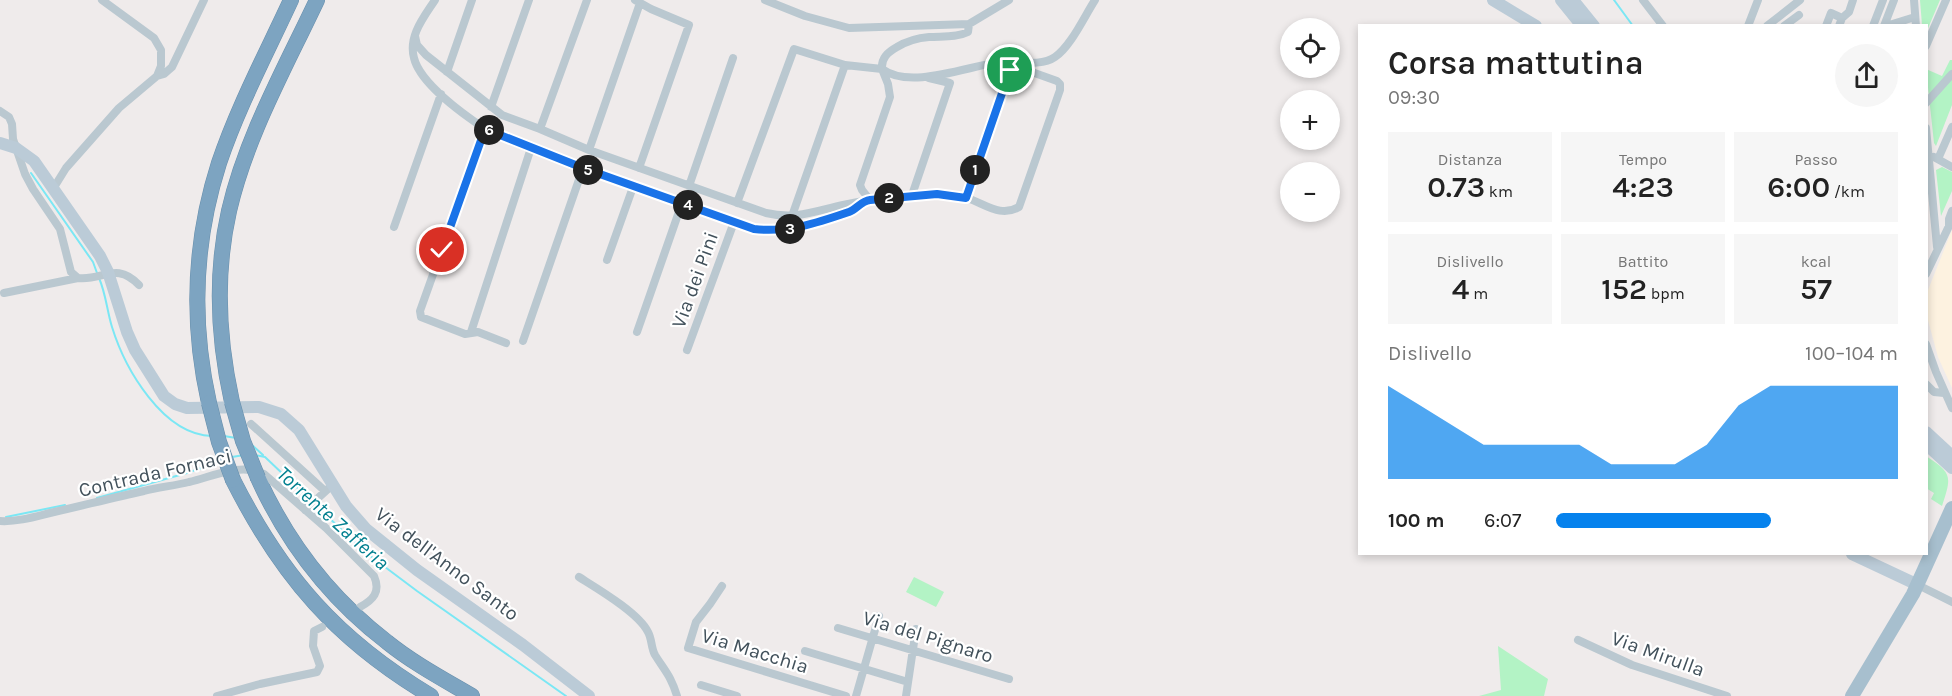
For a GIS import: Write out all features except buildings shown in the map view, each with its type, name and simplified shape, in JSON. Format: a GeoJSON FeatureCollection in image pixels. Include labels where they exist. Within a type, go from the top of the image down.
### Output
{"type":"FeatureCollection","features":[{"type":"Feature","properties":{"kind":"highway"},"geometry":{"type":"LineString","coordinates":[[291,0],[230,134],[219,165],[204,224],[198,263],[197,312],[201,364],[219,442],[233,480],[266,541],[310,599],[341,631],[375,659],[431,696]]}},
{"type":"Feature","properties":{"kind":"highway"},"geometry":{"type":"LineString","coordinates":[[317,0],[252,141],[230,209],[223,248],[220,314],[224,358],[232,402],[243,441],[269,502],[291,540],[309,564],[340,600],[387,643],[472,696]]}},
{"type":"Feature","properties":{"kind":"main road"},"geometry":{"type":"LineString","coordinates":[[1852,696],[1918,585],[1952,508]]}},
{"type":"Feature","properties":{"kind":"street"},"geometry":{"type":"LineString","coordinates":[[102,0],[154,38],[161,50],[161,66],[157,76]]}},
{"type":"Feature","properties":{"kind":"street"},"geometry":{"type":"LineString","coordinates":[[53,189],[66,168],[110,117],[135,92],[172,67],[204,0]]}},
{"type":"Feature","properties":{"kind":"street"},"geometry":{"type":"LineString","coordinates":[[435,0],[421,21],[415,36],[413,56],[419,71],[441,94],[485,129],[633,187],[754,229],[797,228],[855,210],[867,200]]}},
{"type":"Feature","properties":{"kind":"street"},"geometry":{"type":"LineString","coordinates":[[447,72],[472,0]]}},
{"type":"Feature","properties":{"kind":"street"},"geometry":{"type":"LineString","coordinates":[[491,106],[529,0]]}},
{"type":"Feature","properties":{"kind":"street"},"geometry":{"type":"LineString","coordinates":[[540,129],[587,0]]}},
{"type":"Feature","properties":{"kind":"street"},"geometry":{"type":"LineString","coordinates":[[765,0],[805,16],[849,28],[969,24],[1009,0]]}},
{"type":"Feature","properties":{"kind":"street"},"geometry":{"type":"LineString","coordinates":[[737,203],[794,49],[845,65],[882,69],[890,75],[921,76],[1011,62],[1028,63],[1054,58],[1069,42],[1095,0]]}},
{"type":"Feature","properties":{"kind":"street"},"geometry":{"type":"LineString","coordinates":[[1493,0],[1533,24]]}},
{"type":"Feature","properties":{"kind":"street"},"geometry":{"type":"LineString","coordinates":[[1561,0],[1580,24]]}},
{"type":"Feature","properties":{"kind":"street"},"geometry":{"type":"LineString","coordinates":[[1574,0],[1592,24]]}},
{"type":"Feature","properties":{"kind":"street"},"geometry":{"type":"LineString","coordinates":[[1643,0],[1661,24]]}},
{"type":"Feature","properties":{"kind":"street"},"geometry":{"type":"LineString","coordinates":[[1749,24],[1758,0]]}},
{"type":"Feature","properties":{"kind":"street"},"geometry":{"type":"LineString","coordinates":[[1770,24],[1800,0]]}},
{"type":"Feature","properties":{"kind":"street"},"geometry":{"type":"LineString","coordinates":[[1827,24],[1831,13],[1840,22],[1849,12],[1854,0]]}},
{"type":"Feature","properties":{"kind":"street"},"geometry":{"type":"LineString","coordinates":[[1874,24],[1883,0]]}},
{"type":"Feature","properties":{"kind":"street"},"geometry":{"type":"LineString","coordinates":[[1886,24],[1894,0]]}},
{"type":"Feature","properties":{"kind":"street"},"geometry":{"type":"LineString","coordinates":[[1897,24],[1916,21],[1914,0]]}},
{"type":"Feature","properties":{"kind":"street"},"geometry":{"type":"LineString","coordinates":[[1928,41],[1946,0]]}},
{"type":"Feature","properties":{"kind":"street"},"geometry":{"type":"LineString","coordinates":[[589,150],[637,2],[688,26],[639,168]]}},
{"type":"Feature","properties":{"kind":"street"},"geometry":{"type":"LineString","coordinates":[[1879,11],[1888,15]]}},
{"type":"Feature","properties":{"kind":"street"},"geometry":{"type":"LineString","coordinates":[[1787,24],[1798,15],[1795,24]]}},
{"type":"Feature","properties":{"kind":"street"},"geometry":{"type":"LineString","coordinates":[[867,200],[860,185],[890,97],[882,69],[882,63],[888,52],[908,40],[962,35],[968,32],[969,24]]}},
{"type":"Feature","properties":{"kind":"street"},"geometry":{"type":"LineString","coordinates":[[415,36],[420,50],[502,115],[589,150],[737,203],[766,213],[792,216],[805,216],[867,200],[937,194],[966,198],[1001,212],[1019,207],[1060,90],[1060,84],[1011,62]]}},
{"type":"Feature","properties":{"kind":"street"},"geometry":{"type":"LineString","coordinates":[[689,186],[733,57]]}},
{"type":"Feature","properties":{"kind":"street"},"geometry":{"type":"LineString","coordinates":[[966,198],[1011,62]]}},
{"type":"Feature","properties":{"kind":"street"},"geometry":{"type":"LineString","coordinates":[[792,216],[845,65]]}},
{"type":"Feature","properties":{"kind":"street"},"geometry":{"type":"LineString","coordinates":[[1928,101],[1952,74]]}},
{"type":"Feature","properties":{"kind":"street"},"geometry":{"type":"LineString","coordinates":[[912,195],[950,83],[921,76]]}},
{"type":"Feature","properties":{"kind":"street"},"geometry":{"type":"LineString","coordinates":[[394,227],[441,94]]}},
{"type":"Feature","properties":{"kind":"street"},"geometry":{"type":"LineString","coordinates":[[0,111],[9,117],[12,123],[12,134],[21,163],[33,189],[60,229],[71,272],[78,278]]}},
{"type":"Feature","properties":{"kind":"street"},"geometry":{"type":"LineString","coordinates":[[1938,159],[1952,127]]}},
{"type":"Feature","properties":{"kind":"street"},"geometry":{"type":"LineString","coordinates":[[485,129],[420,310],[421,317],[426,320],[465,334],[478,332],[506,343]]}},
{"type":"Feature","properties":{"kind":"street","name":"Via dell'Anno Santo"},"geometry":{"type":"LineString","coordinates":[[0,143],[16,148],[34,161],[100,256],[135,351],[164,396],[175,404],[187,408],[259,407],[281,414],[299,430],[327,490],[358,521],[417,570],[523,645],[589,696]]}},
{"type":"Feature","properties":{"kind":"street"},"geometry":{"type":"LineString","coordinates":[[471,332],[531,148]]}},
{"type":"Feature","properties":{"kind":"street"},"geometry":{"type":"LineString","coordinates":[[1928,154],[1952,167]]}},
{"type":"Feature","properties":{"kind":"street"},"geometry":{"type":"LineString","coordinates":[[1928,154],[1937,247]]}},
{"type":"Feature","properties":{"kind":"street"},"geometry":{"type":"LineString","coordinates":[[523,341],[583,168]]}},
{"type":"Feature","properties":{"kind":"street"},"geometry":{"type":"LineString","coordinates":[[607,260],[633,187]]}},
{"type":"Feature","properties":{"kind":"street"},"geometry":{"type":"LineString","coordinates":[[637,332],[682,203]]}},
{"type":"Feature","properties":{"kind":"street"},"geometry":{"type":"LineString","coordinates":[[1928,269],[1949,226],[1952,211]]}},
{"type":"Feature","properties":{"kind":"street","name":"Via dei Pini"},"geometry":{"type":"LineString","coordinates":[[687,351],[734,222]]}},
{"type":"Feature","properties":{"kind":"street"},"geometry":{"type":"LineString","coordinates":[[4,293],[105,273],[126,275],[139,285]]}},
{"type":"Feature","properties":{"kind":"street"},"geometry":{"type":"LineString","coordinates":[[1928,349],[1949,402]]}},
{"type":"Feature","properties":{"kind":"street"},"geometry":{"type":"LineString","coordinates":[[1928,386],[1949,402]]}},
{"type":"Feature","properties":{"kind":"street"},"geometry":{"type":"LineString","coordinates":[[251,424],[327,490],[306,508]]}},
{"type":"Feature","properties":{"kind":"street"},"geometry":{"type":"LineString","coordinates":[[1932,443],[1952,445]]}},
{"type":"Feature","properties":{"kind":"street"},"geometry":{"type":"LineString","coordinates":[[1932,443],[1952,456]]}},
{"type":"Feature","properties":{"kind":"street"},"geometry":{"type":"LineString","coordinates":[[1932,443],[1952,468]]}},
{"type":"Feature","properties":{"kind":"street","name":"Contrada Fornaci"},"geometry":{"type":"LineString","coordinates":[[0,521],[16,520],[97,503],[189,482],[216,473],[257,470],[306,508],[374,576],[377,585],[375,596],[369,603],[360,607]]}},
{"type":"Feature","properties":{"kind":"street"},"geometry":{"type":"LineString","coordinates":[[1854,555],[1952,602]]}},
{"type":"Feature","properties":{"kind":"street"},"geometry":{"type":"LineString","coordinates":[[579,576],[627,610],[644,626],[649,633],[654,653],[669,674],[677,696]]}},
{"type":"Feature","properties":{"kind":"street","name":"Via Macchia"},"geometry":{"type":"LineString","coordinates":[[722,586],[696,622],[688,648],[846,696]]}},
{"type":"Feature","properties":{"kind":"street"},"geometry":{"type":"LineString","coordinates":[[856,696],[879,616]]}},
{"type":"Feature","properties":{"kind":"street"},"geometry":{"type":"LineString","coordinates":[[217,696],[288,678],[314,674],[320,666],[313,646],[314,631],[322,627]]}},
{"type":"Feature","properties":{"kind":"street","name":"Via del Pignaro"},"geometry":{"type":"LineString","coordinates":[[838,628],[1010,679]]}},
{"type":"Feature","properties":{"kind":"street"},"geometry":{"type":"LineString","coordinates":[[906,696],[916,629]]}},
{"type":"Feature","properties":{"kind":"street","name":"Via Mirulla"},"geometry":{"type":"LineString","coordinates":[[1578,640],[1632,666],[1727,696]]}},
{"type":"Feature","properties":{"kind":"street"},"geometry":{"type":"LineString","coordinates":[[805,651],[908,682]]}},
{"type":"Feature","properties":{"kind":"street"},"geometry":{"type":"LineString","coordinates":[[701,685],[737,696]]}},
{"type":"Feature","properties":{"kind":"shaded area"},"geometry":{"type":"Polygon","coordinates":[[[1952,230],[1952,388],[1938,357],[1928,320],[1928,290],[1952,230]]]}},
{"type":"Feature","properties":{"kind":"green space"},"geometry":{"type":"Polygon","coordinates":[[[1920,0],[1940,0],[1928,28],[1928,24],[1922,24],[1920,0]]]}},
{"type":"Feature","properties":{"kind":"green space"},"geometry":{"type":"Polygon","coordinates":[[[1952,60],[1952,105],[1936,146],[1928,88],[1928,70],[1942,76],[1952,60]]]}},
{"type":"Feature","properties":{"kind":"green space"},"geometry":{"type":"Polygon","coordinates":[[[1942,167],[1952,172],[1952,191],[1941,216],[1936,170],[1942,167]]]}},
{"type":"Feature","properties":{"kind":"green space"},"geometry":{"type":"Polygon","coordinates":[[[1928,457],[1941,467],[1948,476],[1942,506],[1931,499],[1934,493],[1928,489],[1928,457]]]}},
{"type":"Feature","properties":{"kind":"green space"},"geometry":{"type":"Polygon","coordinates":[[[914,577],[944,592],[936,607],[906,592],[914,577]]]}},
{"type":"Feature","properties":{"kind":"green space"},"geometry":{"type":"Polygon","coordinates":[[[1498,646],[1548,679],[1544,696],[1479,696],[1501,690],[1498,646]]]}},
{"type":"Feature","properties":{"kind":"waterway"},"geometry":{"type":"LineString","coordinates":[[1614,0],[1632,24]]}},
{"type":"Feature","properties":{"kind":"waterway"},"geometry":{"type":"LineString","coordinates":[[31,173],[93,262],[97,273]]}},
{"type":"Feature","properties":{"kind":"waterway"},"geometry":{"type":"LineString","coordinates":[[99,278],[118,344],[136,380],[162,412],[178,424],[194,433],[212,436]]}},
{"type":"Feature","properties":{"kind":"waterway"},"geometry":{"type":"LineString","coordinates":[[224,436],[236,438]]}},
{"type":"Feature","properties":{"kind":"waterway"},"geometry":{"type":"LineString","coordinates":[[252,445],[263,455]]}},
{"type":"Feature","properties":{"kind":"waterway","name":"Torrente Zafferia"},"geometry":{"type":"LineString","coordinates":[[232,457],[244,455]]}},
{"type":"Feature","properties":{"kind":"waterway","name":"Torrente Zafferia"},"geometry":{"type":"LineString","coordinates":[[255,455],[265,457],[365,552],[566,696]]}},
{"type":"Feature","properties":{"kind":"waterway","name":"Torrente Zafferia"},"geometry":{"type":"LineString","coordinates":[[97,498],[221,461]]}},
{"type":"Feature","properties":{"kind":"waterway","name":"Torrente Zafferia"},"geometry":{"type":"LineString","coordinates":[[6,517],[65,505]]}},
{"type":"Feature","properties":{"kind":"route"},"geometry":{"type":"LineString","coordinates":[[442,250],[485,129],[633,187],[754,229],[797,228],[855,210],[864,201],[870,200],[937,194],[966,198],[1010,70]]}}]}
